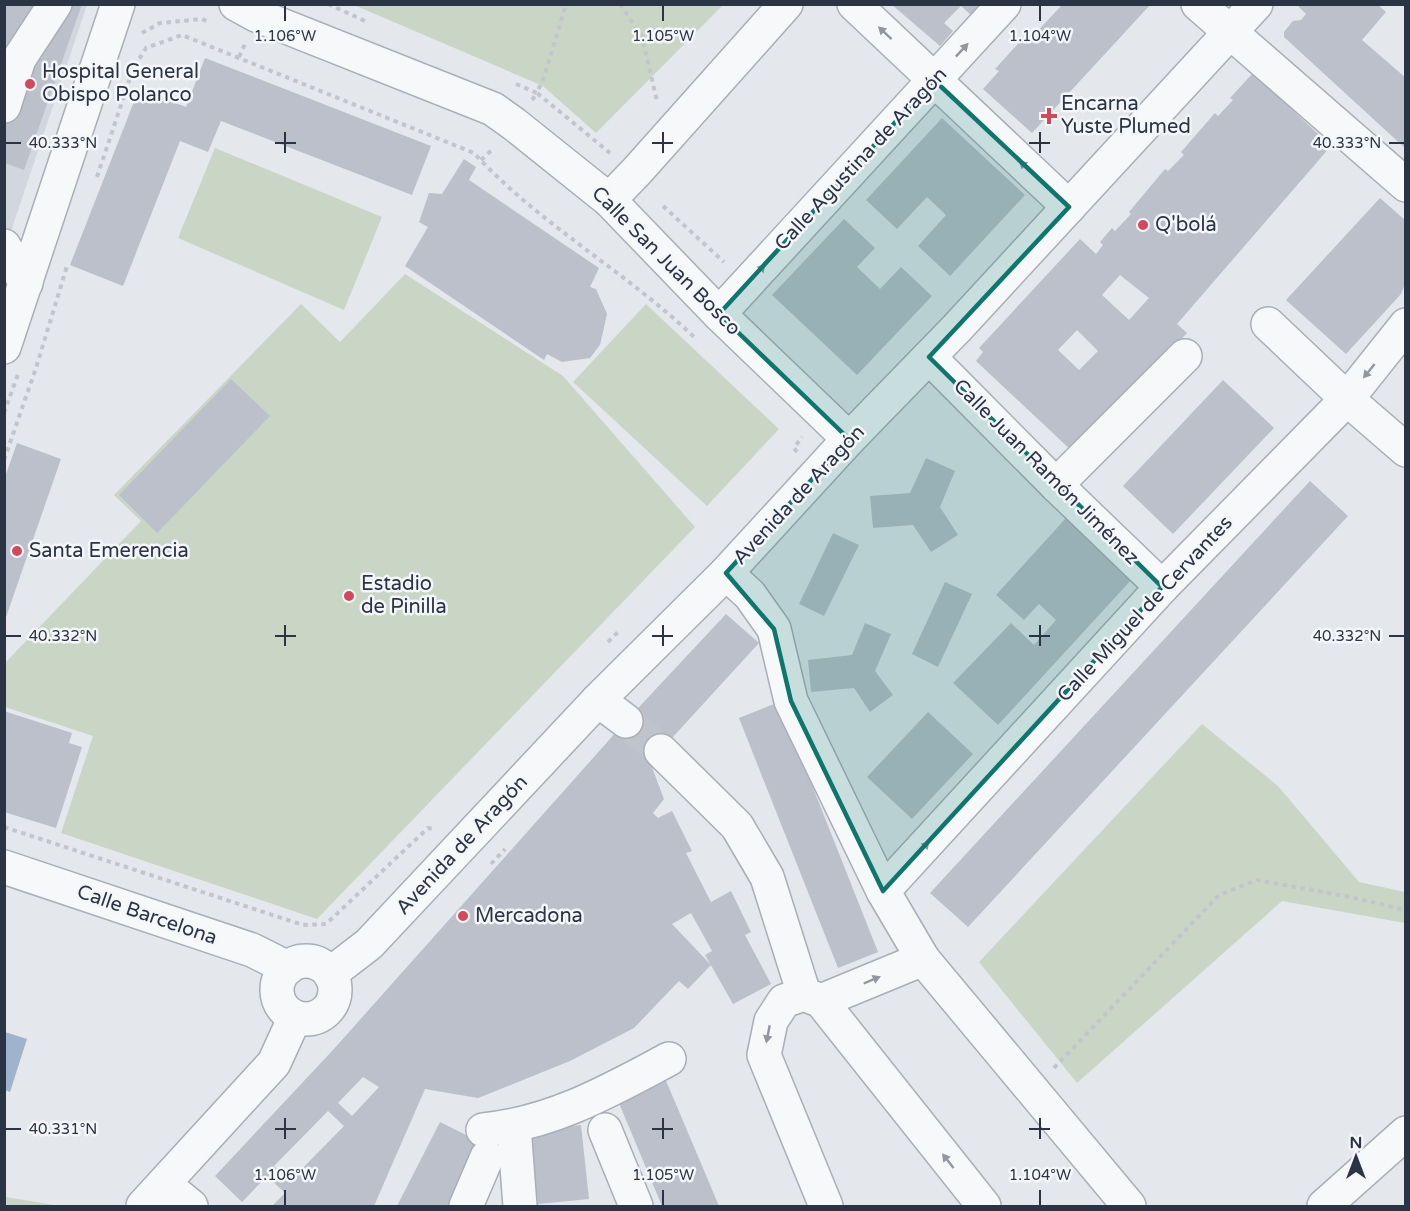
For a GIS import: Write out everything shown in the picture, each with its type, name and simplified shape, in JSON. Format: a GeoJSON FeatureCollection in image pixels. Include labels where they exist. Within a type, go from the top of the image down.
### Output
{"type":"FeatureCollection","features":[{"type":"Feature","properties":{"kind":"street"},"geometry":{"type":"LineString","coordinates":[[4,106],[20,59],[55,4]]}},
{"type":"Feature","properties":{"kind":"street"},"geometry":{"type":"LineString","coordinates":[[4,347],[118,4]]}},
{"type":"Feature","properties":{"kind":"street","name":"Calle San Juan Bosco"},"geometry":{"type":"LineString","coordinates":[[236,4],[256,15],[493,109],[609,200],[719,314],[849,440]]}},
{"type":"Feature","properties":{"kind":"street"},"geometry":{"type":"LineString","coordinates":[[609,200],[786,4]]}},
{"type":"Feature","properties":{"kind":"street"},"geometry":{"type":"LineString","coordinates":[[854,4],[1069,207]]}},
{"type":"Feature","properties":{"kind":"street","name":"Calle Agustina de Aragón"},"geometry":{"type":"LineString","coordinates":[[719,314],[1004,4]]}},
{"type":"Feature","properties":{"kind":"street"},"geometry":{"type":"LineString","coordinates":[[1198,4],[1406,185]]}},
{"type":"Feature","properties":{"kind":"street","name":"Avenida de Aragón"},"geometry":{"type":"LineString","coordinates":[[330,974],[369,944],[598,700],[726,573],[1256,4]]}},
{"type":"Feature","properties":{"kind":"street"},"geometry":{"type":"LineString","coordinates":[[4,246],[26,283]]}},
{"type":"Feature","properties":{"kind":"street"},"geometry":{"type":"LineString","coordinates":[[1268,324],[1347,399],[1406,450]]}},
{"type":"Feature","properties":{"kind":"street","name":"Calle Miguel de Cervantes"},"geometry":{"type":"LineString","coordinates":[[883,891],[1162,587],[1347,399],[1406,325]]}},
{"type":"Feature","properties":{"kind":"street"},"geometry":{"type":"LineString","coordinates":[[1056,485],[1185,356]]}},
{"type":"Feature","properties":{"kind":"street","name":"Calle Juan Ramón Jiménez"},"geometry":{"type":"LineString","coordinates":[[929,357],[1056,485],[1162,587]]}},
{"type":"Feature","properties":{"kind":"street"},"geometry":{"type":"LineString","coordinates":[[726,573],[750,595],[774,629],[791,701],[883,891],[923,958],[1129,1206]]}},
{"type":"Feature","properties":{"kind":"street"},"geometry":{"type":"LineString","coordinates":[[598,700],[626,721]]}},
{"type":"Feature","properties":{"kind":"street"},"geometry":{"type":"LineString","coordinates":[[661,751],[737,826],[767,877],[813,998],[984,1206]]}},
{"type":"Feature","properties":{"kind":"street","name":"Calle Barcelona"},"geometry":{"type":"LineString","coordinates":[[4,867],[252,950],[288,968]]}},
{"type":"Feature","properties":{"kind":"street"},"geometry":{"type":"LineString","coordinates":[[826,1206],[764,1055],[771,1021],[784,1001],[813,998],[923,958]]}},
{"type":"Feature","properties":{"kind":"street"},"geometry":{"type":"LineString","coordinates":[[296,963],[315,963],[330,974],[335,991],[329,1008],[314,1018],[295,1017],[287,1012],[278,994],[278,985],[281,976],[288,968],[296,963]]}},
{"type":"Feature","properties":{"kind":"street"},"geometry":{"type":"LineString","coordinates":[[191,1206],[154,1195],[274,1063],[295,1017]]}},
{"type":"Feature","properties":{"kind":"street"},"geometry":{"type":"LineString","coordinates":[[466,1206],[495,1138],[596,1098],[669,1059]]}},
{"type":"Feature","properties":{"kind":"street"},"geometry":{"type":"LineString","coordinates":[[604,1130],[636,1206]]}},
{"type":"Feature","properties":{"kind":"street"},"geometry":{"type":"LineString","coordinates":[[1324,1206],[1406,1133]]}},
{"type":"Feature","properties":{"kind":"street"},"geometry":{"type":"LineString","coordinates":[[495,1138],[520,1206]]}},
{"type":"Feature","properties":{"kind":"path"},"geometry":{"type":"LineString","coordinates":[[544,77],[566,4]]}},
{"type":"Feature","properties":{"kind":"path"},"geometry":{"type":"LineString","coordinates":[[620,4],[642,37],[659,107],[666,99]]}},
{"type":"Feature","properties":{"kind":"path"},"geometry":{"type":"LineString","coordinates":[[96,179],[137,62],[146,48],[182,35],[474,153],[541,215],[628,280],[696,339]]}},
{"type":"Feature","properties":{"kind":"path"},"geometry":{"type":"LineString","coordinates":[[537,93],[615,157]]}},
{"type":"Feature","properties":{"kind":"path"},"geometry":{"type":"LineString","coordinates":[[481,160],[499,143]]}},
{"type":"Feature","properties":{"kind":"path"},"geometry":{"type":"LineString","coordinates":[[661,205],[727,264]]}},
{"type":"Feature","properties":{"kind":"path"},"geometry":{"type":"LineString","coordinates":[[4,460],[36,368],[70,257]]}},
{"type":"Feature","properties":{"kind":"path"},"geometry":{"type":"LineString","coordinates":[[801,458],[794,448],[802,438],[803,429]]}},
{"type":"Feature","properties":{"kind":"path"},"geometry":{"type":"LineString","coordinates":[[4,827],[303,926],[326,924],[428,828],[436,829]]}},
{"type":"Feature","properties":{"kind":"path"},"geometry":{"type":"LineString","coordinates":[[1033,1091],[1219,895],[1257,880],[1406,910]]}},
{"type":"Feature","properties":{"kind":"highlighted area"},"geometry":{"type":"Polygon","coordinates":[[[934,80],[1069,207],[929,357],[1162,587],[883,891],[791,701],[774,629],[726,573],[849,439],[719,314],[934,80]]]}},
{"type":"Feature","properties":{"kind":"shaded area","name":"Hospital General Obispo Polanco"},"geometry":{"type":"Polygon","coordinates":[[[5,5],[87,5],[5,249],[5,5]]]}},
{"type":"Feature","properties":{"kind":"green space"},"geometry":{"type":"Polygon","coordinates":[[[354,5],[723,5],[596,133],[543,86],[354,5]]]}},
{"type":"Feature","properties":{"kind":"green space"},"geometry":{"type":"Polygon","coordinates":[[[215,148],[382,217],[344,310],[178,238],[215,148]]]}},
{"type":"Feature","properties":{"kind":"green space","name":"Estadio de Pinilla"},"geometry":{"type":"Polygon","coordinates":[[[405,274],[563,376],[695,527],[317,919],[61,833],[93,736],[5,707],[4,664],[141,521],[114,495],[301,304],[340,342],[405,274]]]}},
{"type":"Feature","properties":{"kind":"green space"},"geometry":{"type":"Polygon","coordinates":[[[646,304],[779,429],[707,506],[573,382],[646,304]]]}},
{"type":"Feature","properties":{"kind":"green space"},"geometry":{"type":"Polygon","coordinates":[[[1202,724],[1278,786],[1359,882],[1405,892],[1405,923],[1282,901],[1077,1083],[979,962],[1202,724]]]}},
{"type":"Feature","properties":{"kind":"green space"},"geometry":{"type":"Polygon","coordinates":[[[5,1197],[61,1206],[5,1206],[5,1197]]]}},
{"type":"Feature","properties":{"kind":"water"},"geometry":{"type":"Polygon","coordinates":[[[5,1032],[27,1039],[10,1092],[5,1090],[5,1032]]]}},
{"type":"Feature","properties":{"kind":"building","name":"Hospital General Obispo Polanco"},"geometry":{"type":"Polygon","coordinates":[[[5,4],[82,4],[24,170],[5,163],[5,4]]]}},
{"type":"Feature","properties":{"kind":"building"},"geometry":{"type":"Polygon","coordinates":[[[891,4],[983,5],[973,17],[961,6],[944,23],[953,31],[940,46],[891,4]]]}},
{"type":"Feature","properties":{"kind":"building"},"geometry":{"type":"Polygon","coordinates":[[[1060,4],[1151,4],[1032,133],[983,89],[999,71],[995,69],[1027,34],[1031,38],[1061,6],[1060,4]]]}},
{"type":"Feature","properties":{"kind":"building"},"geometry":{"type":"Polygon","coordinates":[[[1296,4],[1377,4],[1386,12],[1362,40],[1406,78],[1406,149],[1284,37],[1284,32],[1293,21],[1301,20],[1306,14],[1296,4]]]}},
{"type":"Feature","properties":{"kind":"building"},"geometry":{"type":"Polygon","coordinates":[[[205,58],[431,146],[412,195],[221,121],[208,152],[180,141],[123,286],[70,265],[139,89],[186,107],[205,58]]]}},
{"type":"Feature","properties":{"kind":"building"},"geometry":{"type":"Polygon","coordinates":[[[1253,73],[1331,146],[1177,324],[1187,333],[1072,451],[976,361],[983,352],[979,348],[1080,239],[1096,254],[1103,245],[1100,242],[1112,228],[1115,231],[1131,214],[1129,212],[1165,169],[1168,171],[1184,155],[1181,152],[1215,113],[1218,116],[1233,100],[1230,98],[1253,73]],[[1120,275],[1102,295],[1129,320],[1149,298],[1120,275]],[[1077,330],[1058,350],[1079,370],[1098,351],[1077,330]]]}},
{"type":"Feature","properties":{"kind":"building"},"geometry":{"type":"Polygon","coordinates":[[[942,118],[1025,195],[950,276],[918,246],[946,215],[927,197],[897,229],[866,200],[942,118]]]}},
{"type":"Feature","properties":{"kind":"building"},"geometry":{"type":"Polygon","coordinates":[[[464,159],[476,167],[469,180],[599,268],[590,287],[596,289],[607,314],[600,345],[590,358],[562,362],[547,354],[544,360],[405,266],[428,227],[419,222],[429,193],[442,194],[464,159]]]}},
{"type":"Feature","properties":{"kind":"building"},"geometry":{"type":"Polygon","coordinates":[[[1380,198],[1406,221],[1406,281],[1401,294],[1346,354],[1286,300],[1380,198]]]}},
{"type":"Feature","properties":{"kind":"building"},"geometry":{"type":"Polygon","coordinates":[[[844,219],[875,248],[857,267],[880,289],[901,267],[932,296],[857,375],[772,295],[844,219]]]}},
{"type":"Feature","properties":{"kind":"building"},"geometry":{"type":"Polygon","coordinates":[[[231,379],[270,416],[157,533],[119,495],[231,379]]]}},
{"type":"Feature","properties":{"kind":"building"},"geometry":{"type":"Polygon","coordinates":[[[1223,380],[1274,428],[1173,534],[1123,486],[1223,380]]]}},
{"type":"Feature","properties":{"kind":"building","name":"Santa Emerencia"},"geometry":{"type":"Polygon","coordinates":[[[17,443],[61,459],[5,620],[4,480],[17,443]]]}},
{"type":"Feature","properties":{"kind":"building"},"geometry":{"type":"Polygon","coordinates":[[[926,458],[955,471],[940,507],[958,535],[931,552],[913,525],[873,528],[870,496],[910,493],[926,458]]]}},
{"type":"Feature","properties":{"kind":"building"},"geometry":{"type":"Polygon","coordinates":[[[1310,481],[1348,516],[968,927],[930,893],[1310,481]]]}},
{"type":"Feature","properties":{"kind":"building"},"geometry":{"type":"Polygon","coordinates":[[[1066,518],[1133,578],[998,725],[953,683],[1011,623],[1034,645],[1056,620],[1039,604],[1024,620],[996,595],[1066,518]]]}},
{"type":"Feature","properties":{"kind":"building"},"geometry":{"type":"Polygon","coordinates":[[[833,533],[859,545],[824,616],[799,604],[833,533]]]}},
{"type":"Feature","properties":{"kind":"building"},"geometry":{"type":"Polygon","coordinates":[[[945,582],[972,594],[938,667],[912,654],[945,582]]]}},
{"type":"Feature","properties":{"kind":"building"},"geometry":{"type":"Polygon","coordinates":[[[726,614],[759,643],[650,762],[664,799],[653,813],[658,818],[672,811],[692,851],[686,853],[711,902],[731,891],[751,932],[745,935],[771,984],[733,1004],[711,965],[688,989],[679,981],[634,1028],[570,1061],[478,1098],[425,1089],[374,1206],[272,1206],[285,1193],[267,1176],[242,1202],[215,1176],[333,1050],[626,721],[726,614]],[[691,913],[672,924],[711,965],[705,955],[712,951],[691,913]],[[363,1077],[338,1103],[352,1116],[379,1087],[363,1077]],[[328,1111],[274,1166],[290,1181],[344,1126],[328,1111]]]}},
{"type":"Feature","properties":{"kind":"building"},"geometry":{"type":"Polygon","coordinates":[[[865,623],[891,634],[875,671],[893,695],[870,712],[854,688],[811,692],[808,660],[852,655],[865,623]]]}},
{"type":"Feature","properties":{"kind":"building"},"geometry":{"type":"Polygon","coordinates":[[[779,702],[878,952],[838,968],[739,718],[779,702]]]}},
{"type":"Feature","properties":{"kind":"building"},"geometry":{"type":"Polygon","coordinates":[[[4,711],[72,733],[69,743],[82,747],[56,828],[4,812],[4,711]]]}},
{"type":"Feature","properties":{"kind":"building"},"geometry":{"type":"Polygon","coordinates":[[[928,712],[973,754],[912,819],[867,777],[928,712]]]}},
{"type":"Feature","properties":{"kind":"building"},"geometry":{"type":"Polygon","coordinates":[[[664,1076],[719,1206],[662,1206],[616,1096],[664,1076]]]}},
{"type":"Feature","properties":{"kind":"building"},"geometry":{"type":"Polygon","coordinates":[[[440,1122],[488,1146],[457,1206],[397,1206],[440,1122]]]}},
{"type":"Feature","properties":{"kind":"building"},"geometry":{"type":"Polygon","coordinates":[[[581,1125],[589,1199],[538,1204],[529,1131],[581,1125]]]}},
{"type":"Feature","properties":{"kind":"tunnel"},"geometry":{"type":"LineString","coordinates":[[626,721],[661,751]]}},
{"type":"Feature","properties":{"kind":"place","name":"Hospital General Obispo Polanco"},"geometry":{"type":"Point","coordinates":[30,84]}},
{"type":"Feature","properties":{"kind":"place","name":"Encarna Yuste Plumed"},"geometry":{"type":"Point","coordinates":[1049,116]}},
{"type":"Feature","properties":{"kind":"place","name":"Q'bolá"},"geometry":{"type":"Point","coordinates":[1143,225]}},
{"type":"Feature","properties":{"kind":"place","name":"Santa Emerencia"},"geometry":{"type":"Point","coordinates":[17,551]}},
{"type":"Feature","properties":{"kind":"place","name":"Estadio de Pinilla"},"geometry":{"type":"Point","coordinates":[349,596]}},
{"type":"Feature","properties":{"kind":"place","name":"Mercadona"},"geometry":{"type":"Point","coordinates":[463,916]}}]}
